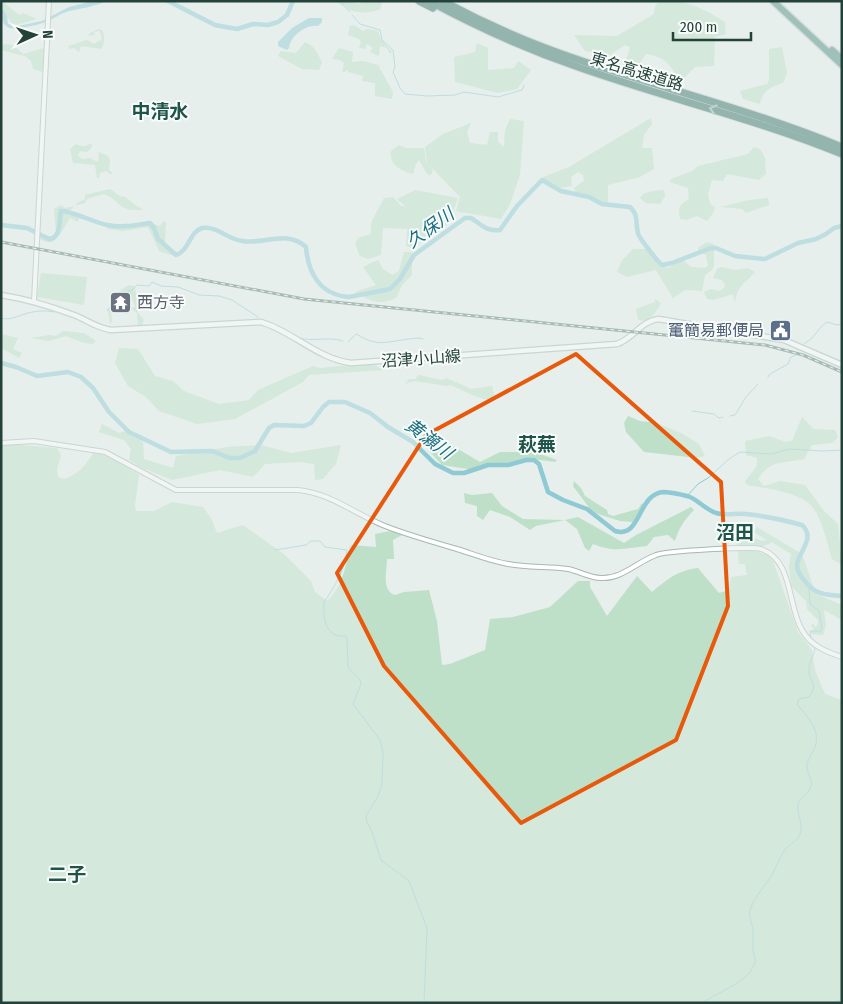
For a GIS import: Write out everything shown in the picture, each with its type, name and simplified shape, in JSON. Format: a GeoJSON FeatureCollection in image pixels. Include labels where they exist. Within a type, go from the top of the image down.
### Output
{"type":"FeatureCollection","features":[{"type":"Feature","properties":{"kind":"highway"},"geometry":{"type":"LineString","coordinates":[[419,1],[499,39],[540,50]]}},
{"type":"Feature","properties":{"kind":"highway","name":"東名高速道路"},"geometry":{"type":"LineString","coordinates":[[428,1],[486,30],[610,78],[760,124],[842,154]]}},
{"type":"Feature","properties":{"kind":"highway","name":"東名高速道路"},"geometry":{"type":"LineString","coordinates":[[443,1],[540,50],[605,68],[762,117],[842,147]]}},
{"type":"Feature","properties":{"kind":"highway"},"geometry":{"type":"LineString","coordinates":[[450,1],[540,50]]}},
{"type":"Feature","properties":{"kind":"highway"},"geometry":{"type":"LineString","coordinates":[[773,1],[842,65]]}},
{"type":"Feature","properties":{"kind":"highway"},"geometry":{"type":"LineString","coordinates":[[779,1],[842,59]]}},
{"type":"Feature","properties":{"kind":"main road","name":"沼津小山線"},"geometry":{"type":"LineString","coordinates":[[1,295],[34,301],[111,330],[260,322],[275,327],[338,360],[357,363],[617,344],[629,339],[648,322],[658,319],[784,340],[842,365]]}},
{"type":"Feature","properties":{"kind":"street"},"geometry":{"type":"LineString","coordinates":[[34,301],[49,1]]}},
{"type":"Feature","properties":{"kind":"street"},"geometry":{"type":"LineString","coordinates":[[1,443],[34,441],[104,452],[176,490],[298,490],[311,492],[330,499],[384,526],[486,558],[517,566],[570,569],[595,577],[607,578],[620,574],[661,553],[756,548],[773,556],[781,566],[790,589],[801,629],[807,638],[822,650],[842,656]]}},
{"type":"Feature","properties":{"kind":"highlighted area"},"geometry":{"type":"Polygon","coordinates":[[[576,354],[721,482],[728,606],[676,740],[521,823],[384,666],[337,573],[426,435],[576,354]]]}},
{"type":"Feature","properties":{"kind":"green space"},"geometry":{"type":"Polygon","coordinates":[[[2,1],[19,15],[23,13],[37,19],[16,25],[12,24],[3,10],[1,12],[2,1]]]}},
{"type":"Feature","properties":{"kind":"green space"},"geometry":{"type":"Polygon","coordinates":[[[334,1],[348,1],[359,4],[381,1],[382,3],[380,9],[360,12],[352,11],[334,1]]]}},
{"type":"Feature","properties":{"kind":"green space"},"geometry":{"type":"Polygon","coordinates":[[[662,1],[681,2],[695,6],[725,22],[726,34],[715,37],[714,66],[695,67],[684,78],[661,58],[646,54],[637,67],[626,61],[630,47],[625,45],[608,56],[585,51],[574,35],[617,36],[654,14],[655,7],[662,1]]]}},
{"type":"Feature","properties":{"kind":"green space"},"geometry":{"type":"Polygon","coordinates":[[[354,25],[363,31],[367,29],[378,31],[382,40],[392,52],[390,54],[387,48],[380,46],[379,56],[370,52],[373,48],[367,44],[365,49],[359,48],[361,42],[359,39],[348,35],[350,26],[354,25]]]}},
{"type":"Feature","properties":{"kind":"green space"},"geometry":{"type":"Polygon","coordinates":[[[99,29],[102,30],[104,37],[101,49],[81,46],[79,52],[74,48],[69,49],[68,46],[87,40],[94,44],[102,39],[100,31],[94,32],[95,35],[88,36],[90,33],[99,29]]]}},
{"type":"Feature","properties":{"kind":"green space"},"geometry":{"type":"Polygon","coordinates":[[[305,42],[313,48],[322,62],[319,70],[302,69],[278,56],[281,51],[296,53],[305,42]]]}},
{"type":"Feature","properties":{"kind":"green space"},"geometry":{"type":"Polygon","coordinates":[[[477,43],[488,48],[488,70],[514,68],[518,61],[531,70],[517,89],[498,93],[455,82],[454,57],[475,52],[477,43]]]}},
{"type":"Feature","properties":{"kind":"green space"},"geometry":{"type":"Polygon","coordinates":[[[1,44],[13,45],[23,54],[46,49],[43,72],[33,69],[31,61],[25,56],[1,50],[1,44]]]}},
{"type":"Feature","properties":{"kind":"green space"},"geometry":{"type":"Polygon","coordinates":[[[782,47],[787,72],[784,82],[771,87],[765,92],[760,104],[743,99],[740,91],[767,84],[769,80],[769,49],[782,47]]]}},
{"type":"Feature","properties":{"kind":"green space"},"geometry":{"type":"Polygon","coordinates":[[[339,48],[353,52],[352,62],[363,61],[378,65],[393,92],[392,99],[375,96],[375,83],[362,81],[363,76],[348,72],[348,70],[342,73],[344,63],[340,60],[332,59],[339,48]]]}},
{"type":"Feature","properties":{"kind":"green space"},"geometry":{"type":"Polygon","coordinates":[[[651,118],[652,124],[644,135],[642,148],[652,148],[654,169],[640,177],[608,185],[608,203],[605,205],[576,193],[574,188],[584,181],[583,175],[578,172],[571,177],[572,186],[567,187],[552,185],[543,177],[569,167],[651,118]]]}},
{"type":"Feature","properties":{"kind":"green space"},"geometry":{"type":"Polygon","coordinates":[[[510,119],[524,121],[520,175],[510,204],[501,219],[456,211],[460,197],[427,163],[425,147],[443,134],[471,123],[467,132],[470,143],[487,145],[490,132],[498,132],[498,142],[504,147],[505,130],[510,119]]]}},
{"type":"Feature","properties":{"kind":"green space"},"geometry":{"type":"Polygon","coordinates":[[[91,143],[92,147],[87,152],[81,151],[78,154],[79,157],[83,159],[90,158],[98,162],[99,152],[108,156],[110,161],[109,170],[113,174],[106,171],[100,173],[99,178],[97,178],[95,165],[73,163],[70,149],[76,144],[84,146],[91,143]]]}},
{"type":"Feature","properties":{"kind":"green space"},"geometry":{"type":"Polygon","coordinates":[[[399,145],[406,148],[424,148],[426,162],[433,170],[431,175],[427,174],[419,160],[413,174],[397,167],[392,160],[391,151],[399,145]]]}},
{"type":"Feature","properties":{"kind":"green space"},"geometry":{"type":"Polygon","coordinates":[[[754,147],[760,149],[765,158],[766,174],[759,180],[727,174],[723,181],[712,180],[708,194],[710,204],[715,207],[707,221],[697,216],[686,220],[680,219],[680,207],[689,199],[688,188],[670,182],[671,179],[692,171],[698,166],[748,154],[754,147]]]}},
{"type":"Feature","properties":{"kind":"green space"},"geometry":{"type":"Polygon","coordinates":[[[110,189],[142,208],[142,210],[130,210],[122,207],[104,194],[87,199],[85,203],[75,204],[85,199],[85,195],[110,189]]]}},
{"type":"Feature","properties":{"kind":"green space"},"geometry":{"type":"Polygon","coordinates":[[[415,190],[458,198],[449,223],[412,248],[406,246],[408,219],[407,229],[383,228],[381,255],[368,259],[360,256],[355,244],[358,238],[371,234],[371,223],[384,198],[393,197],[401,206],[405,206],[397,199],[415,190]]]}},
{"type":"Feature","properties":{"kind":"green space"},"geometry":{"type":"Polygon","coordinates":[[[664,190],[665,196],[660,204],[646,203],[640,198],[648,192],[664,190]]]}},
{"type":"Feature","properties":{"kind":"green space"},"geometry":{"type":"Polygon","coordinates":[[[768,198],[769,205],[746,213],[742,209],[721,207],[749,200],[768,198]]]}},
{"type":"Feature","properties":{"kind":"green space"},"geometry":{"type":"Polygon","coordinates":[[[61,205],[65,208],[74,206],[68,213],[79,218],[78,222],[70,218],[58,237],[51,242],[40,239],[41,234],[53,237],[56,233],[54,209],[61,205]]]}},
{"type":"Feature","properties":{"kind":"green space"},"geometry":{"type":"Polygon","coordinates":[[[164,221],[166,222],[165,242],[169,251],[178,255],[177,257],[159,251],[148,227],[123,231],[108,229],[107,226],[150,223],[160,226],[164,221]]]}},
{"type":"Feature","properties":{"kind":"green space"},"geometry":{"type":"Polygon","coordinates":[[[707,242],[714,244],[714,265],[712,270],[705,275],[702,291],[685,290],[673,298],[656,270],[627,277],[617,272],[621,262],[633,249],[648,249],[661,265],[668,268],[683,260],[691,267],[705,268],[708,266],[706,255],[699,252],[698,248],[707,242]]]}},
{"type":"Feature","properties":{"kind":"green space"},"geometry":{"type":"Polygon","coordinates":[[[404,252],[412,252],[412,275],[402,285],[396,298],[379,302],[355,292],[376,285],[363,267],[378,260],[383,269],[392,275],[399,271],[404,252]]]}},
{"type":"Feature","properties":{"kind":"green space"},"geometry":{"type":"Polygon","coordinates":[[[721,267],[735,270],[748,268],[755,272],[740,288],[735,302],[733,294],[714,300],[707,299],[704,292],[711,289],[719,291],[724,288],[725,285],[722,280],[713,278],[717,269],[721,267]]]}},
{"type":"Feature","properties":{"kind":"green space"},"geometry":{"type":"Polygon","coordinates":[[[41,273],[87,277],[84,305],[37,297],[41,273]]]}},
{"type":"Feature","properties":{"kind":"green space"},"geometry":{"type":"Polygon","coordinates":[[[129,285],[134,286],[138,313],[144,320],[142,325],[138,328],[137,313],[132,309],[127,314],[125,313],[128,308],[135,307],[131,299],[124,297],[118,299],[118,308],[111,311],[112,321],[110,325],[107,311],[112,296],[129,285]]]}},
{"type":"Feature","properties":{"kind":"green space"},"geometry":{"type":"Polygon","coordinates":[[[655,299],[661,303],[655,313],[645,320],[641,321],[638,319],[636,309],[655,302],[655,299]]]}},
{"type":"Feature","properties":{"kind":"green space"},"geometry":{"type":"Polygon","coordinates":[[[63,331],[84,333],[96,341],[93,344],[84,343],[66,336],[49,341],[30,338],[56,336],[63,331]]]}},
{"type":"Feature","properties":{"kind":"green space"},"geometry":{"type":"Polygon","coordinates":[[[1,334],[18,338],[13,349],[22,353],[19,358],[1,348],[1,334]]]}},
{"type":"Feature","properties":{"kind":"green space"},"geometry":{"type":"Polygon","coordinates":[[[119,348],[138,349],[155,376],[173,381],[184,391],[219,404],[249,400],[258,390],[313,366],[320,368],[371,363],[383,370],[309,375],[303,382],[235,419],[197,424],[159,411],[146,397],[128,386],[115,363],[119,348]]]}},
{"type":"Feature","properties":{"kind":"green space"},"geometry":{"type":"Polygon","coordinates":[[[420,375],[441,380],[447,378],[455,382],[452,384],[456,382],[471,389],[492,386],[494,394],[491,403],[489,400],[474,396],[450,385],[414,381],[405,384],[409,379],[416,379],[420,375]]]}},
{"type":"Feature","properties":{"kind":"green space"},"geometry":{"type":"Polygon","coordinates":[[[628,416],[640,421],[657,423],[683,434],[699,444],[705,456],[697,458],[644,452],[626,432],[624,423],[628,416]]]}},
{"type":"Feature","properties":{"kind":"green space"},"geometry":{"type":"Polygon","coordinates":[[[802,417],[814,429],[835,430],[838,437],[832,443],[812,445],[804,459],[772,465],[758,479],[764,486],[780,481],[805,485],[824,511],[838,524],[842,565],[832,559],[820,520],[812,506],[794,495],[747,485],[745,481],[757,466],[757,458],[746,455],[745,441],[769,436],[786,442],[792,441],[802,417]]]}},
{"type":"Feature","properties":{"kind":"green space"},"geometry":{"type":"Polygon","coordinates":[[[102,424],[119,433],[125,431],[143,442],[144,459],[173,468],[176,456],[227,447],[261,445],[291,453],[341,445],[336,464],[323,479],[315,480],[314,464],[299,462],[265,464],[253,477],[220,470],[172,480],[140,467],[129,460],[131,449],[124,440],[99,432],[102,424]]]}},
{"type":"Feature","properties":{"kind":"green space"},"geometry":{"type":"Polygon","coordinates":[[[436,436],[480,462],[500,452],[535,452],[557,460],[555,462],[526,458],[474,470],[442,465],[428,450],[436,436]]]}},
{"type":"Feature","properties":{"kind":"green space"},"geometry":{"type":"Polygon","coordinates":[[[1,445],[57,448],[61,455],[57,469],[58,477],[64,479],[82,468],[94,452],[109,456],[139,475],[136,511],[154,511],[172,502],[203,507],[212,520],[217,533],[243,525],[285,555],[311,581],[315,592],[327,601],[340,582],[350,545],[376,547],[375,534],[390,531],[404,534],[393,540],[394,559],[387,559],[386,585],[391,593],[395,595],[404,592],[429,590],[437,621],[442,665],[450,664],[485,650],[490,619],[513,617],[550,607],[578,581],[590,581],[590,587],[607,616],[637,576],[652,592],[678,573],[698,568],[719,593],[729,590],[731,577],[747,575],[745,564],[739,564],[738,551],[757,552],[769,557],[773,561],[798,632],[812,650],[815,670],[825,694],[842,700],[842,1003],[1,1003],[1,445]]]}},
{"type":"Feature","properties":{"kind":"green space"},"geometry":{"type":"Polygon","coordinates":[[[574,481],[581,488],[585,496],[613,516],[638,509],[642,503],[644,505],[640,514],[633,522],[620,521],[598,514],[591,510],[573,486],[574,481]]]}},
{"type":"Feature","properties":{"kind":"green space"},"geometry":{"type":"Polygon","coordinates":[[[464,493],[472,495],[492,493],[502,506],[523,519],[565,520],[536,526],[530,530],[510,517],[490,510],[483,520],[477,516],[477,506],[465,503],[464,493]]]}},
{"type":"Feature","properties":{"kind":"green space"},"geometry":{"type":"Polygon","coordinates":[[[691,507],[694,510],[682,524],[675,541],[668,535],[654,537],[647,546],[620,549],[600,547],[593,544],[589,551],[585,548],[577,529],[565,520],[578,517],[624,543],[691,507]]]}},
{"type":"Feature","properties":{"kind":"green space"},"geometry":{"type":"Polygon","coordinates":[[[732,525],[750,527],[752,531],[744,534],[762,541],[767,540],[754,532],[757,527],[802,554],[816,594],[842,605],[842,620],[824,610],[826,625],[823,635],[812,634],[811,632],[814,629],[811,625],[813,624],[816,627],[818,620],[807,609],[806,601],[791,586],[789,566],[791,554],[770,541],[771,543],[759,548],[755,546],[735,547],[741,540],[730,536],[732,525]]]}},
{"type":"Feature","properties":{"kind":"water"},"geometry":{"type":"Polygon","coordinates":[[[93,1],[106,1],[66,12],[48,21],[31,26],[9,28],[2,18],[1,6],[7,16],[8,24],[18,26],[42,21],[69,7],[93,1]]]}},
{"type":"Feature","properties":{"kind":"water"},"geometry":{"type":"Polygon","coordinates":[[[309,18],[322,18],[322,22],[318,26],[309,27],[295,35],[287,50],[278,46],[278,42],[292,28],[309,18]]]}},
{"type":"Feature","properties":{"kind":"waterway"},"geometry":{"type":"LineString","coordinates":[[168,1],[215,25],[237,29],[253,24],[268,25],[278,22],[287,15],[293,1]]}},
{"type":"Feature","properties":{"kind":"waterway"},"geometry":{"type":"LineString","coordinates":[[339,1],[350,12]]}},
{"type":"Feature","properties":{"kind":"waterway"},"geometry":{"type":"LineString","coordinates":[[352,15],[360,24],[380,30],[382,40],[393,50],[395,67],[393,72],[400,88],[405,94],[427,96],[455,95],[464,92],[498,97],[522,90],[524,85]]}},
{"type":"Feature","properties":{"kind":"waterway","name":"久保川"},"geometry":{"type":"LineString","coordinates":[[1,225],[27,228],[49,239],[56,236],[58,232],[61,211],[70,212],[102,224],[113,226],[150,223],[158,239],[176,255],[181,253],[194,233],[202,228],[213,229],[237,240],[250,242],[283,238],[291,239],[306,247],[309,266],[317,281],[330,292],[349,297],[390,289],[400,279],[414,255],[465,218],[471,218],[487,229],[500,230],[517,206],[542,180],[561,191],[589,197],[602,204],[630,207],[636,216],[639,235],[662,265],[711,248],[716,248],[735,256],[765,259],[798,243],[816,239],[834,228],[842,226]]}},
{"type":"Feature","properties":{"kind":"waterway"},"geometry":{"type":"LineString","coordinates":[[125,293],[137,285],[149,286],[152,282],[161,286],[178,287],[199,295],[219,296],[232,300],[258,317]]}},
{"type":"Feature","properties":{"kind":"waterway"},"geometry":{"type":"LineString","coordinates":[[107,310],[111,307],[115,296],[121,294]]}},
{"type":"Feature","properties":{"kind":"waterway"},"geometry":{"type":"LineString","coordinates":[[1,318],[10,319],[36,312],[54,312]]}},
{"type":"Feature","properties":{"kind":"waterway"},"geometry":{"type":"LineString","coordinates":[[261,319],[270,323]]}},
{"type":"Feature","properties":{"kind":"waterway"},"geometry":{"type":"LineString","coordinates":[[804,344],[827,322],[837,325],[842,324]]}},
{"type":"Feature","properties":{"kind":"waterway"},"geometry":{"type":"LineString","coordinates":[[348,342],[356,334],[370,341],[380,343],[415,338],[423,339]]}},
{"type":"Feature","properties":{"kind":"waterway"},"geometry":{"type":"LineString","coordinates":[[299,338],[343,341]]}},
{"type":"Feature","properties":{"kind":"waterway"},"geometry":{"type":"LineString","coordinates":[[768,377],[788,364],[791,357],[796,355]]}},
{"type":"Feature","properties":{"kind":"waterway","name":"黄瀬川"},"geometry":{"type":"LineString","coordinates":[[1,363],[37,376],[68,372],[81,377],[93,388],[109,412],[129,432],[171,452],[212,451],[230,458],[240,458],[255,451],[269,428],[274,425],[304,426],[311,423],[329,402],[345,402],[370,413],[388,427],[413,442],[435,464],[453,473],[464,473],[488,465],[508,465],[526,460],[534,460],[539,464],[548,492],[587,509],[615,531],[624,532],[630,528],[649,500],[655,494],[664,492],[690,497],[719,514],[753,515],[802,525],[806,530],[807,540],[798,560],[799,573],[808,585],[816,591],[842,596]]}},
{"type":"Feature","properties":{"kind":"waterway"},"geometry":{"type":"LineString","coordinates":[[730,416],[735,415],[746,397],[758,384]]}},
{"type":"Feature","properties":{"kind":"waterway"},"geometry":{"type":"LineString","coordinates":[[692,411],[714,414],[719,418],[723,417]]}},
{"type":"Feature","properties":{"kind":"waterway"},"geometry":{"type":"LineString","coordinates":[[687,496],[698,484],[740,452],[772,454],[789,449],[842,450]]}},
{"type":"Feature","properties":{"kind":"waterway"},"geometry":{"type":"LineString","coordinates":[[275,550],[306,545],[311,541],[320,541],[325,547],[347,550],[339,577],[324,602],[325,621],[330,631],[334,634],[346,636],[348,667],[360,680],[361,684],[353,704],[380,740],[383,752],[382,784],[378,796],[366,816],[367,822],[381,860],[409,881],[427,928],[424,1003]]}},
{"type":"Feature","properties":{"kind":"waterway"},"geometry":{"type":"LineString","coordinates":[[809,588],[810,604],[819,611],[822,628],[821,631],[810,631],[811,638]]}},
{"type":"Feature","properties":{"kind":"waterway"},"geometry":{"type":"LineString","coordinates":[[703,1003],[745,977],[754,965],[750,910],[755,899],[773,874],[784,851],[798,838],[800,833],[801,825],[798,805],[811,786],[807,764],[814,749],[816,735],[809,719],[797,704],[799,699],[809,697],[812,692],[813,685],[809,669],[815,648]]}},
{"type":"Feature","properties":{"kind":"railway"},"geometry":{"type":"LineString","coordinates":[[1,242],[304,299],[765,345],[803,355],[842,372]]}},
{"type":"Feature","properties":{"kind":"place","name":"西方寺"},"geometry":{"type":"Point","coordinates":[121,302]}},
{"type":"Feature","properties":{"kind":"place","name":"竃簡易郵便局"},"geometry":{"type":"Point","coordinates":[780,330]}},
{"type":"Feature","properties":{"kind":"district","name":"中清水"},"geometry":{"type":"Point","coordinates":[160,111]}},
{"type":"Feature","properties":{"kind":"district","name":"萩蕪"},"geometry":{"type":"Point","coordinates":[537,444]}},
{"type":"Feature","properties":{"kind":"district","name":"沼田"},"geometry":{"type":"Point","coordinates":[735,532]}},
{"type":"Feature","properties":{"kind":"district","name":"二子"},"geometry":{"type":"Point","coordinates":[67,874]}}]}
